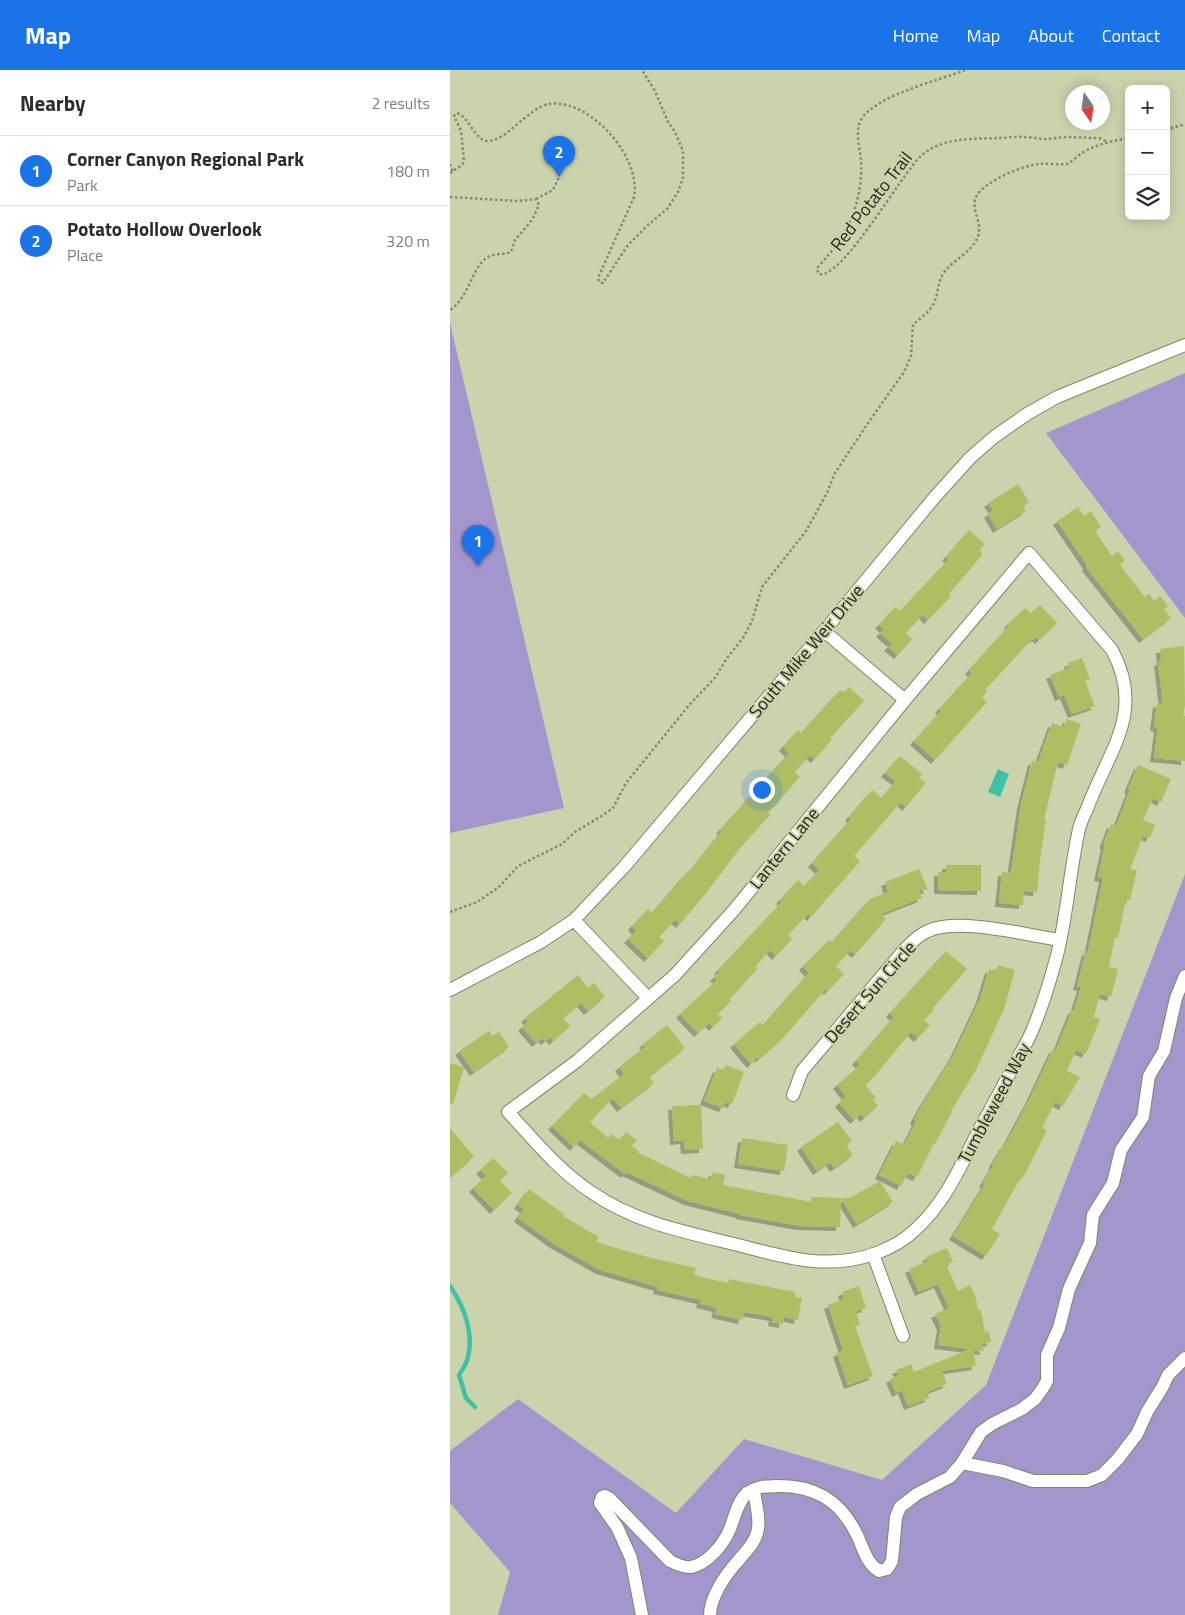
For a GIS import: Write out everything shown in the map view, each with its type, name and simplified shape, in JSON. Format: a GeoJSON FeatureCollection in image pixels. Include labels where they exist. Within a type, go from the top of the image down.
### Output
{"type":"FeatureCollection","features":[{"type":"Feature","properties":{"kind":"street","name":"South Mike Weir Drive"},"geometry":{"type":"LineString","coordinates":[[450,990],[541,942],[574,920],[624,867],[934,498],[970,458],[994,437],[1027,414],[1057,397],[1185,345]]}},
{"type":"Feature","properties":{"kind":"street","name":"Lantern Lane"},"geometry":{"type":"LineString","coordinates":[[508,1112],[577,1061],[675,975],[734,910],[905,700],[1029,553]]}},
{"type":"Feature","properties":{"kind":"street","name":"Tumbleweed Way"},"geometry":{"type":"LineString","coordinates":[[508,1112],[549,1156],[590,1192],[626,1212],[656,1225],[815,1262],[844,1261],[873,1254],[895,1244],[915,1230],[946,1193],[1032,1032],[1056,961],[1078,832],[1095,787],[1121,732],[1127,696],[1120,665],[1112,650],[1029,553]]}},
{"type":"Feature","properties":{"kind":"street"},"geometry":{"type":"LineString","coordinates":[[824,631],[905,700]]}},
{"type":"Feature","properties":{"kind":"street"},"geometry":{"type":"LineString","coordinates":[[574,920],[648,998]]}},
{"type":"Feature","properties":{"kind":"street","name":"Desert Sun Circle"},"geometry":{"type":"LineString","coordinates":[[793,1095],[802,1071],[904,950],[927,931],[940,927],[968,926],[1060,940]]}},
{"type":"Feature","properties":{"kind":"street"},"geometry":{"type":"LineString","coordinates":[[642,1615],[632,1558],[617,1527],[600,1503],[602,1497],[609,1498],[670,1561],[680,1566],[691,1567],[710,1556],[721,1544],[744,1497],[748,1493],[762,1487],[805,1488],[822,1494],[845,1516],[856,1532],[872,1566],[879,1571],[887,1569],[892,1561],[896,1517],[900,1506],[950,1477],[962,1463],[981,1432],[992,1424],[1022,1409],[1035,1399],[1047,1381],[1047,1355],[1060,1328],[1069,1289],[1090,1243],[1093,1215],[1113,1183],[1121,1150],[1144,1118],[1149,1076],[1164,1052],[1176,998],[1185,976]]}},
{"type":"Feature","properties":{"kind":"street"},"geometry":{"type":"LineString","coordinates":[[873,1254],[903,1336]]}},
{"type":"Feature","properties":{"kind":"street"},"geometry":{"type":"LineString","coordinates":[[962,1463],[1002,1471],[1033,1481],[1087,1481],[1102,1475],[1117,1460],[1137,1434],[1146,1412],[1164,1386],[1168,1375],[1185,1358]]}},
{"type":"Feature","properties":{"kind":"street"},"geometry":{"type":"LineString","coordinates":[[710,1615],[710,1609],[717,1592],[731,1568],[754,1541],[758,1529],[754,1490]]}},
{"type":"Feature","properties":{"kind":"path"},"geometry":{"type":"LineString","coordinates":[[450,164],[451,173],[462,165],[464,160],[461,131],[454,116],[457,113],[462,115],[480,138],[486,141],[494,140],[503,135],[530,113],[546,105],[557,103],[574,106],[598,122],[628,159],[634,174],[636,188],[634,197],[598,278],[599,282],[603,283],[628,245],[667,209],[684,178],[683,151],[655,91],[642,70]]}},
{"type":"Feature","properties":{"kind":"path","name":"Red Potato Trail"},"geometry":{"type":"LineString","coordinates":[[965,70],[888,99],[868,111],[862,118],[859,126],[861,163],[856,205],[844,234],[835,248],[818,267],[819,274],[829,271],[850,252],[885,207],[914,163],[929,150],[951,142],[977,138],[1022,136],[1099,138],[1106,142]]}},
{"type":"Feature","properties":{"kind":"path"},"geometry":{"type":"LineString","coordinates":[[1170,129],[1185,124]]}},
{"type":"Feature","properties":{"kind":"path"},"geometry":{"type":"LineString","coordinates":[[450,912],[477,902],[499,887],[518,866],[562,844],[575,832],[609,812],[618,801],[626,783],[690,704],[715,678],[747,631],[762,587],[806,531],[827,493],[835,473],[904,372],[911,356],[913,325],[935,301],[939,283],[946,270],[974,245],[979,235],[979,223],[974,204],[982,190],[996,179],[1035,165],[1068,164],[1082,154],[1106,142],[1125,139]]}},
{"type":"Feature","properties":{"kind":"path"},"geometry":{"type":"LineString","coordinates":[[450,198],[518,201],[536,199],[553,190],[559,177]]}},
{"type":"Feature","properties":{"kind":"path"},"geometry":{"type":"LineString","coordinates":[[450,310],[463,298],[477,269],[486,258],[511,252],[518,234],[536,214],[539,205],[536,199]]}},
{"type":"Feature","properties":{"kind":"shaded area"},"geometry":{"type":"Polygon","coordinates":[[[450,323],[564,808],[450,833],[450,323]]]}},
{"type":"Feature","properties":{"kind":"shaded area"},"geometry":{"type":"Polygon","coordinates":[[[1185,373],[1185,618],[1046,433],[1185,373]]]}},
{"type":"Feature","properties":{"kind":"shaded area"},"geometry":{"type":"Polygon","coordinates":[[[1185,874],[1185,1615],[498,1615],[510,1572],[450,1503],[450,1451],[518,1399],[676,1513],[744,1439],[882,1480],[986,1385],[1185,874]]]}},
{"type":"Feature","properties":{"kind":"water"},"geometry":{"type":"Polygon","coordinates":[[[998,769],[1009,774],[1000,797],[988,792],[998,769]]]}},
{"type":"Feature","properties":{"kind":"building"},"geometry":{"type":"Polygon","coordinates":[[[1018,484],[1029,502],[1023,506],[1026,511],[997,529],[988,514],[993,510],[988,503],[1018,484]]]}},
{"type":"Feature","properties":{"kind":"building"},"geometry":{"type":"Polygon","coordinates":[[[1078,507],[1084,516],[1091,511],[1101,527],[1095,531],[1112,556],[1118,551],[1125,560],[1120,565],[1145,597],[1149,593],[1154,601],[1160,596],[1168,606],[1164,609],[1171,618],[1143,639],[1086,567],[1087,565],[1057,521],[1078,507]]]}},
{"type":"Feature","properties":{"kind":"building"},"geometry":{"type":"Polygon","coordinates":[[[969,530],[985,544],[979,550],[983,554],[949,594],[951,596],[928,620],[923,615],[906,633],[912,639],[898,655],[888,647],[892,643],[880,633],[884,629],[879,625],[895,607],[900,611],[949,559],[946,557],[969,530]]]}},
{"type":"Feature","properties":{"kind":"building"},"geometry":{"type":"Polygon","coordinates":[[[1040,605],[1057,623],[1039,640],[1036,637],[1031,640],[985,690],[987,692],[982,697],[987,702],[935,760],[914,741],[941,711],[939,709],[972,673],[969,670],[1009,626],[1008,624],[1025,608],[1031,613],[1040,605]]]}},
{"type":"Feature","properties":{"kind":"building"},"geometry":{"type":"Polygon","coordinates":[[[1184,646],[1185,705],[1183,716],[1185,716],[1185,761],[1154,758],[1158,728],[1154,727],[1157,703],[1163,704],[1158,662],[1161,661],[1160,649],[1184,646]]]}},
{"type":"Feature","properties":{"kind":"building"},"geometry":{"type":"Polygon","coordinates":[[[1082,658],[1090,679],[1085,681],[1095,706],[1072,714],[1064,695],[1059,697],[1050,675],[1069,668],[1068,663],[1082,658]]]}},
{"type":"Feature","properties":{"kind":"building"},"geometry":{"type":"Polygon","coordinates":[[[849,687],[864,701],[830,738],[832,740],[815,759],[810,755],[795,772],[800,777],[768,813],[770,815],[741,847],[680,924],[675,920],[659,937],[664,941],[648,958],[628,939],[636,931],[632,926],[648,909],[652,913],[688,873],[722,831],[720,830],[789,753],[783,747],[798,730],[801,733],[840,690],[844,693],[849,687]]]}},
{"type":"Feature","properties":{"kind":"building"},"geometry":{"type":"Polygon","coordinates":[[[1067,719],[1081,724],[1067,765],[1058,762],[1044,819],[1046,819],[1037,892],[1024,891],[1023,905],[999,903],[1002,872],[1011,873],[1021,805],[1032,761],[1038,762],[1052,723],[1064,727],[1067,719]]]}},
{"type":"Feature","properties":{"kind":"building"},"geometry":{"type":"Polygon","coordinates":[[[900,756],[922,774],[919,778],[926,783],[906,807],[901,802],[854,856],[860,861],[811,917],[808,914],[788,935],[792,939],[776,956],[770,950],[755,967],[757,969],[718,1014],[722,1018],[713,1027],[709,1023],[698,1033],[680,1014],[717,980],[714,977],[720,972],[718,970],[782,902],[780,900],[798,880],[804,886],[819,870],[812,863],[851,819],[849,817],[872,790],[882,798],[896,781],[885,773],[900,756]]]}},
{"type":"Feature","properties":{"kind":"building"},"geometry":{"type":"Polygon","coordinates":[[[1138,765],[1171,779],[1161,802],[1153,798],[1143,820],[1155,825],[1150,838],[1143,836],[1130,869],[1137,870],[1130,900],[1126,899],[1118,938],[1115,937],[1109,967],[1118,969],[1111,997],[1100,994],[1094,1017],[1100,1019],[1086,1054],[1076,1050],[1067,1071],[1080,1077],[1063,1106],[1055,1102],[1042,1128],[1047,1130],[1023,1178],[1021,1177],[992,1229],[1000,1234],[986,1256],[953,1236],[985,1184],[983,1183],[994,1165],[992,1165],[1030,1098],[1053,1049],[1056,1050],[1072,1010],[1074,1010],[1081,987],[1077,986],[1086,951],[1088,952],[1103,878],[1098,877],[1105,845],[1103,845],[1111,824],[1116,826],[1138,765]]]}},
{"type":"Feature","properties":{"kind":"building"},"geometry":{"type":"Polygon","coordinates":[[[946,865],[981,865],[981,891],[938,890],[938,872],[946,872],[946,865]]]}},
{"type":"Feature","properties":{"kind":"building"},"geometry":{"type":"Polygon","coordinates":[[[919,869],[928,890],[919,890],[922,898],[881,914],[886,919],[856,954],[851,950],[836,966],[844,974],[828,991],[826,989],[782,1039],[751,1064],[734,1044],[760,1022],[763,1025],[809,973],[803,966],[829,940],[832,942],[870,899],[888,892],[885,882],[919,869]]]}},
{"type":"Feature","properties":{"kind":"building"},"geometry":{"type":"Polygon","coordinates":[[[946,951],[967,969],[924,1020],[930,1025],[918,1038],[911,1032],[874,1077],[865,1085],[876,1098],[873,1100],[878,1106],[864,1118],[861,1114],[854,1120],[839,1103],[846,1096],[837,1085],[860,1065],[856,1061],[894,1017],[890,1013],[946,951]]]}},
{"type":"Feature","properties":{"kind":"building"},"geometry":{"type":"Polygon","coordinates":[[[998,965],[1015,970],[1004,1009],[976,1070],[951,1111],[917,1177],[908,1173],[901,1186],[879,1175],[896,1141],[904,1145],[923,1103],[953,1056],[980,999],[989,969],[997,971],[998,965]]]}},
{"type":"Feature","properties":{"kind":"building"},"geometry":{"type":"Polygon","coordinates":[[[578,975],[588,988],[594,983],[605,997],[588,1011],[581,1003],[563,1018],[570,1026],[553,1041],[550,1037],[545,1041],[542,1038],[536,1043],[522,1027],[528,1022],[525,1018],[578,975]]]}},
{"type":"Feature","properties":{"kind":"building"},"geometry":{"type":"Polygon","coordinates":[[[667,1025],[685,1048],[649,1077],[654,1083],[621,1108],[613,1098],[590,1122],[608,1138],[611,1134],[620,1140],[626,1132],[637,1140],[632,1146],[640,1152],[637,1152],[691,1178],[692,1175],[711,1179],[713,1172],[725,1175],[723,1185],[811,1202],[811,1197],[841,1198],[840,1227],[800,1226],[740,1215],[688,1201],[626,1172],[625,1174],[580,1140],[574,1147],[552,1126],[584,1093],[591,1099],[624,1074],[619,1067],[645,1047],[643,1044],[667,1025]]]}},
{"type":"Feature","properties":{"kind":"building"},"geometry":{"type":"Polygon","coordinates":[[[489,1031],[492,1036],[499,1032],[509,1047],[474,1072],[459,1051],[489,1031]]]}},
{"type":"Feature","properties":{"kind":"building"},"geometry":{"type":"Polygon","coordinates":[[[450,1063],[464,1067],[453,1104],[450,1103],[450,1063]]]}},
{"type":"Feature","properties":{"kind":"building"},"geometry":{"type":"Polygon","coordinates":[[[726,1065],[744,1072],[732,1104],[726,1102],[723,1108],[704,1101],[717,1068],[723,1070],[726,1065]]]}},
{"type":"Feature","properties":{"kind":"building"},"geometry":{"type":"Polygon","coordinates":[[[701,1105],[703,1149],[685,1150],[684,1140],[674,1141],[672,1106],[701,1105]]]}},
{"type":"Feature","properties":{"kind":"building"},"geometry":{"type":"Polygon","coordinates":[[[838,1122],[852,1141],[846,1145],[853,1155],[834,1168],[830,1162],[817,1171],[801,1147],[838,1122]]]}},
{"type":"Feature","properties":{"kind":"building"},"geometry":{"type":"Polygon","coordinates":[[[450,1128],[474,1157],[450,1178],[450,1128]]]}},
{"type":"Feature","properties":{"kind":"building"},"geometry":{"type":"Polygon","coordinates":[[[742,1138],[788,1145],[784,1171],[738,1164],[742,1138]]]}},
{"type":"Feature","properties":{"kind":"building"},"geometry":{"type":"Polygon","coordinates":[[[493,1158],[508,1173],[500,1181],[512,1193],[494,1210],[473,1188],[486,1176],[480,1170],[493,1158]]]}},
{"type":"Feature","properties":{"kind":"building"},"geometry":{"type":"Polygon","coordinates":[[[880,1181],[893,1202],[857,1224],[841,1198],[850,1198],[880,1181]]]}},
{"type":"Feature","properties":{"kind":"building"},"geometry":{"type":"Polygon","coordinates":[[[529,1189],[565,1215],[563,1216],[599,1237],[596,1242],[651,1258],[696,1268],[694,1274],[701,1277],[728,1283],[729,1279],[795,1292],[795,1297],[802,1298],[798,1320],[784,1317],[783,1324],[772,1322],[773,1317],[744,1312],[742,1320],[715,1314],[717,1308],[700,1304],[701,1300],[657,1290],[658,1287],[600,1270],[554,1244],[518,1218],[524,1209],[518,1205],[529,1189]]]}},
{"type":"Feature","properties":{"kind":"building"},"geometry":{"type":"Polygon","coordinates":[[[947,1248],[953,1262],[946,1264],[958,1291],[970,1285],[976,1298],[978,1310],[981,1310],[985,1332],[989,1331],[991,1342],[982,1344],[984,1351],[973,1350],[976,1366],[942,1371],[947,1384],[927,1392],[929,1398],[908,1406],[902,1390],[896,1393],[890,1379],[899,1375],[896,1370],[911,1364],[914,1372],[970,1349],[938,1345],[941,1326],[935,1314],[949,1308],[938,1284],[919,1292],[909,1269],[928,1261],[926,1257],[947,1248]]]}},
{"type":"Feature","properties":{"kind":"building"},"geometry":{"type":"Polygon","coordinates":[[[859,1286],[866,1308],[856,1311],[860,1325],[855,1326],[873,1376],[848,1385],[837,1353],[843,1350],[828,1305],[844,1299],[842,1292],[859,1286]]]}},
{"type":"Feature","properties":{"kind":"waterway"},"geometry":{"type":"LineString","coordinates":[[450,1286],[460,1302],[469,1329],[470,1348],[466,1364],[459,1375],[466,1398],[475,1407]]}},
{"type":"Feature","properties":{"kind":"place","name":"Potato Hollow Overlook"},"geometry":{"type":"Point","coordinates":[559,177]}},
{"type":"Feature","properties":{"kind":"place","name":"Corner Canyon Regional Park"},"geometry":{"type":"Point","coordinates":[478,566]}}]}
